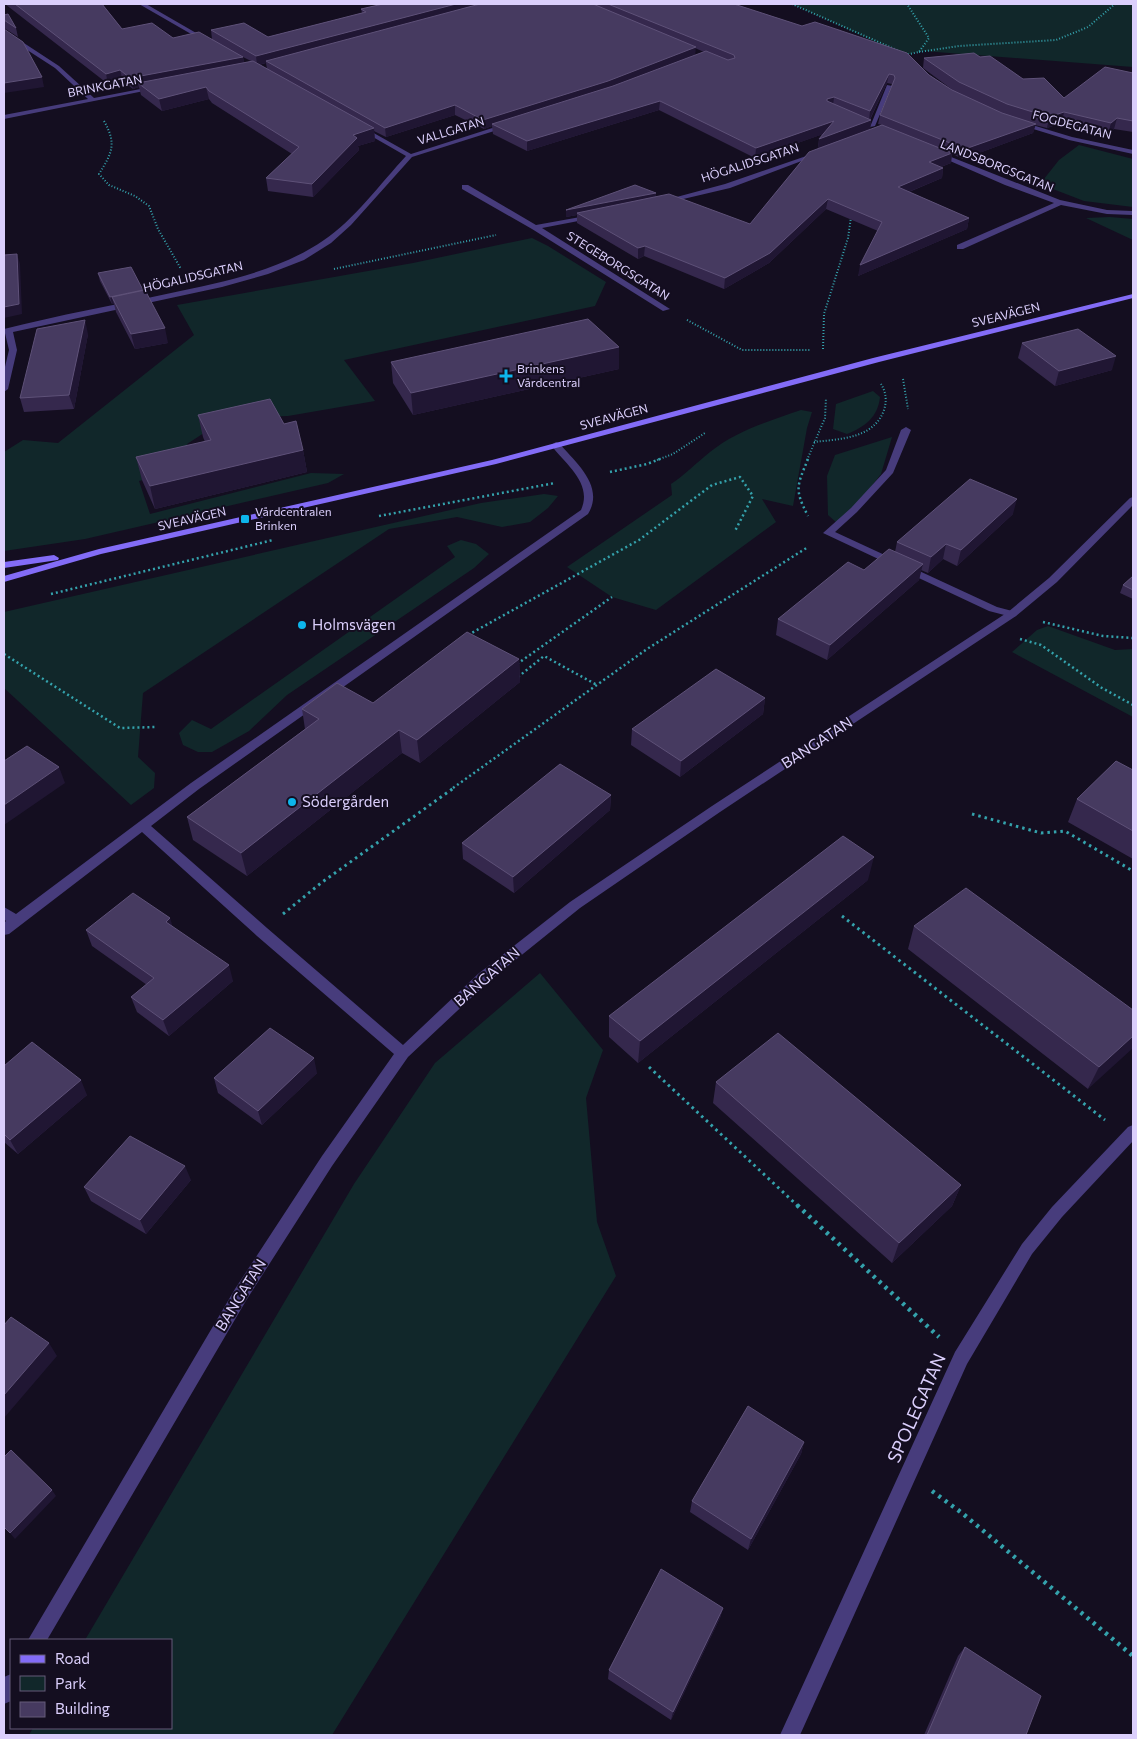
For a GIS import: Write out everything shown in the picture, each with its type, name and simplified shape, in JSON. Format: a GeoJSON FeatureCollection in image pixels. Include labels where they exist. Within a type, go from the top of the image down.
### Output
{"type":"FeatureCollection","features":[{"type":"Feature","properties":{"kind":"main road","name":"SVEAVÄGEN"},"geometry":{"type":"LineString","coordinates":[[4,580],[99,552],[422,479],[876,360],[1133,296]]}},
{"type":"Feature","properties":{"kind":"main road","name":"SVEAVÄGEN"},"geometry":{"type":"LineString","coordinates":[[4,565],[99,552]]}},
{"type":"Feature","properties":{"kind":"street"},"geometry":{"type":"LineString","coordinates":[[142,4],[215,46]]}},
{"type":"Feature","properties":{"kind":"street"},"geometry":{"type":"LineString","coordinates":[[4,32],[57,68],[90,100]]}},
{"type":"Feature","properties":{"kind":"street"},"geometry":{"type":"LineString","coordinates":[[873,130],[889,86]]}},
{"type":"Feature","properties":{"kind":"street","name":"BRINKGATAN"},"geometry":{"type":"LineString","coordinates":[[4,117],[160,87]]}},
{"type":"Feature","properties":{"kind":"street","name":"FOGDEGATAN"},"geometry":{"type":"LineString","coordinates":[[1012,120],[1071,139],[1133,152]]}},
{"type":"Feature","properties":{"kind":"street","name":"VALLGATAN"},"geometry":{"type":"LineString","coordinates":[[265,272],[301,258],[328,241],[366,205],[410,156],[519,122]]}},
{"type":"Feature","properties":{"kind":"street"},"geometry":{"type":"LineString","coordinates":[[864,122],[873,130],[882,130]]}},
{"type":"Feature","properties":{"kind":"street"},"geometry":{"type":"LineString","coordinates":[[358,127],[410,156]]}},
{"type":"Feature","properties":{"kind":"street","name":"LANDSBORGSGATAN"},"geometry":{"type":"LineString","coordinates":[[928,149],[1059,203],[1091,210],[1133,213]]}},
{"type":"Feature","properties":{"kind":"street","name":"HÖGALIDSGATAN"},"geometry":{"type":"LineString","coordinates":[[650,204],[727,186],[823,152]]}},
{"type":"Feature","properties":{"kind":"street","name":"STEGEBORGSGATAN"},"geometry":{"type":"LineString","coordinates":[[465,187],[535,227],[666,309]]}},
{"type":"Feature","properties":{"kind":"street","name":"LANDSBORGSGATAN"},"geometry":{"type":"LineString","coordinates":[[960,247],[1059,203]]}},
{"type":"Feature","properties":{"kind":"street"},"geometry":{"type":"LineString","coordinates":[[535,227],[602,214]]}},
{"type":"Feature","properties":{"kind":"street","name":"HÖGALIDSGATAN"},"geometry":{"type":"LineString","coordinates":[[4,389],[13,350],[6,330],[222,286],[265,272]]}},
{"type":"Feature","properties":{"kind":"street"},"geometry":{"type":"LineString","coordinates":[[906,430],[890,471],[854,510],[828,533],[993,609],[1012,614]]}},
{"type":"Feature","properties":{"kind":"street"},"geometry":{"type":"LineString","coordinates":[[4,930],[142,824],[585,512],[590,504],[590,487],[556,445]]}},
{"type":"Feature","properties":{"kind":"street","name":"BANGATAN"},"geometry":{"type":"LineString","coordinates":[[38,1639],[241,1294],[327,1161],[403,1053],[484,978],[575,905],[716,809],[1012,614],[1053,580],[1133,500]]}},
{"type":"Feature","properties":{"kind":"street"},"geometry":{"type":"LineString","coordinates":[[142,824],[262,932],[403,1053]]}},
{"type":"Feature","properties":{"kind":"street"},"geometry":{"type":"LineString","coordinates":[[4,912],[15,921]]}},
{"type":"Feature","properties":{"kind":"street","name":"SPOLEGATAN"},"geometry":{"type":"LineString","coordinates":[[790,1735],[961,1358],[1027,1249],[1057,1212],[1130,1134]]}},
{"type":"Feature","properties":{"kind":"path"},"geometry":{"type":"LineString","coordinates":[[792,4],[834,24],[884,43],[904,55],[959,46],[1056,40],[1088,27],[1115,4]]}},
{"type":"Feature","properties":{"kind":"path"},"geometry":{"type":"LineString","coordinates":[[908,4],[929,38],[920,52]]}},
{"type":"Feature","properties":{"kind":"path"},"geometry":{"type":"LineString","coordinates":[[90,100],[114,139],[113,149],[99,174],[103,182],[148,204],[157,227],[194,291]]}},
{"type":"Feature","properties":{"kind":"path"},"geometry":{"type":"LineString","coordinates":[[824,355],[822,320],[849,233],[851,214]]}},
{"type":"Feature","properties":{"kind":"path"},"geometry":{"type":"LineString","coordinates":[[329,270],[535,227]]}},
{"type":"Feature","properties":{"kind":"path","name":"STEGEBORGSGATAN"},"geometry":{"type":"LineString","coordinates":[[666,309],[742,350],[813,350]]}},
{"type":"Feature","properties":{"kind":"path"},"geometry":{"type":"LineString","coordinates":[[814,442],[857,435],[877,424],[884,411],[886,402],[885,392],[880,381]]}},
{"type":"Feature","properties":{"kind":"path"},"geometry":{"type":"LineString","coordinates":[[262,932],[321,883],[647,649],[828,533],[807,515],[800,501],[797,485],[825,418],[826,395]]}},
{"type":"Feature","properties":{"kind":"path"},"geometry":{"type":"LineString","coordinates":[[462,638],[639,540],[712,485],[740,477],[753,496],[735,532]]}},
{"type":"Feature","properties":{"kind":"path"},"geometry":{"type":"LineString","coordinates":[[512,668],[612,597]]}},
{"type":"Feature","properties":{"kind":"path"},"geometry":{"type":"LineString","coordinates":[[1012,614],[1103,636],[1133,638]]}},
{"type":"Feature","properties":{"kind":"path"},"geometry":{"type":"LineString","coordinates":[[994,626],[1014,637],[1041,645],[1071,664],[1102,688],[1133,705]]}},
{"type":"Feature","properties":{"kind":"path"},"geometry":{"type":"LineString","coordinates":[[4,654],[120,728],[157,727]]}},
{"type":"Feature","properties":{"kind":"path"},"geometry":{"type":"LineString","coordinates":[[515,680],[544,656],[597,685]]}},
{"type":"Feature","properties":{"kind":"path"},"geometry":{"type":"LineString","coordinates":[[972,814],[1041,832],[1065,831],[1133,871]]}},
{"type":"Feature","properties":{"kind":"path"},"geometry":{"type":"LineString","coordinates":[[842,916],[1130,1134]]}},
{"type":"Feature","properties":{"kind":"path"},"geometry":{"type":"LineString","coordinates":[[649,1067],[961,1358]]}},
{"type":"Feature","properties":{"kind":"path"},"geometry":{"type":"LineString","coordinates":[[909,1475],[962,1513],[1133,1656]]}},
{"type":"Feature","properties":{"kind":"green space"},"geometry":{"type":"Polygon","coordinates":[[[792,4],[1133,4],[1133,67],[923,51],[904,55],[792,4]]]}},
{"type":"Feature","properties":{"kind":"green space"},"geometry":{"type":"Polygon","coordinates":[[[1079,145],[1133,159],[1133,207],[1084,201],[1040,184],[1059,160],[1079,145]]]}},
{"type":"Feature","properties":{"kind":"green space"},"geometry":{"type":"Polygon","coordinates":[[[1110,217],[1133,219],[1133,240],[1086,218],[1110,217]]]}},
{"type":"Feature","properties":{"kind":"green space"},"geometry":{"type":"Polygon","coordinates":[[[532,238],[606,282],[595,306],[344,360],[375,401],[288,416],[227,418],[187,444],[200,465],[139,481],[150,514],[311,473],[344,474],[328,483],[85,539],[4,551],[4,452],[23,440],[58,443],[194,335],[177,305],[413,263],[532,238]]]}},
{"type":"Feature","properties":{"kind":"green space"},"geometry":{"type":"Polygon","coordinates":[[[873,391],[880,397],[877,410],[870,420],[847,434],[833,429],[836,404],[873,391]]]}},
{"type":"Feature","properties":{"kind":"green space"},"geometry":{"type":"Polygon","coordinates":[[[801,410],[812,412],[807,428],[793,506],[762,499],[776,522],[656,610],[612,597],[567,567],[672,495],[671,484],[720,445],[753,427],[801,410]]]}},
{"type":"Feature","properties":{"kind":"green space"},"geometry":{"type":"Polygon","coordinates":[[[892,437],[881,474],[851,513],[837,523],[828,515],[827,476],[835,455],[892,437]]]}},
{"type":"Feature","properties":{"kind":"green space"},"geometry":{"type":"Polygon","coordinates":[[[544,494],[558,496],[548,508],[530,522],[502,527],[457,517],[389,529],[143,693],[138,757],[155,773],[154,788],[131,805],[4,688],[4,612],[481,503],[544,494]]]}},
{"type":"Feature","properties":{"kind":"green space"},"geometry":{"type":"Polygon","coordinates":[[[461,540],[476,544],[489,554],[474,568],[287,695],[249,731],[212,752],[198,752],[183,745],[179,733],[192,720],[211,729],[455,557],[447,546],[461,540]]]}},
{"type":"Feature","properties":{"kind":"green space"},"geometry":{"type":"Polygon","coordinates":[[[1048,626],[1115,650],[1133,649],[1133,717],[1012,652],[1037,630],[1048,626]]]}},
{"type":"Feature","properties":{"kind":"green space"},"geometry":{"type":"Polygon","coordinates":[[[540,973],[603,1050],[586,1098],[597,1222],[616,1276],[332,1735],[29,1735],[32,1729],[172,1729],[172,1639],[86,1639],[354,1184],[435,1063],[540,973]]]}},
{"type":"Feature","properties":{"kind":"building"},"geometry":{"type":"Polygon","coordinates":[[[15,4],[102,4],[122,29],[152,23],[173,38],[199,32],[243,57],[130,78],[120,70],[106,74],[15,4]]]}},
{"type":"Feature","properties":{"kind":"building"},"geometry":{"type":"Polygon","coordinates":[[[383,4],[456,4],[256,56],[211,30],[244,23],[268,37],[366,12],[361,9],[383,4]]]}},
{"type":"Feature","properties":{"kind":"building"},"geometry":{"type":"Polygon","coordinates":[[[480,4],[593,4],[696,47],[608,81],[483,120],[455,105],[385,128],[266,61],[480,4]]]}},
{"type":"Feature","properties":{"kind":"building"},"geometry":{"type":"Polygon","coordinates":[[[608,4],[734,4],[802,26],[815,22],[907,53],[929,75],[952,90],[1002,113],[1036,124],[965,149],[880,115],[895,78],[894,75],[889,74],[870,111],[834,97],[827,99],[827,101],[871,120],[819,139],[834,121],[756,148],[660,101],[527,141],[492,124],[613,86],[706,51],[728,60],[735,58],[734,55],[608,4]]]}},
{"type":"Feature","properties":{"kind":"building"},"geometry":{"type":"Polygon","coordinates":[[[8,14],[16,28],[4,20],[4,15],[8,14]]]}},
{"type":"Feature","properties":{"kind":"building"},"geometry":{"type":"Polygon","coordinates":[[[4,29],[23,42],[42,77],[4,83],[4,29]]]}},
{"type":"Feature","properties":{"kind":"building"},"geometry":{"type":"Polygon","coordinates":[[[974,53],[980,57],[990,56],[1023,79],[1044,78],[1064,98],[1105,67],[1133,73],[1133,121],[1117,118],[1111,123],[1064,112],[1049,117],[1007,104],[959,82],[924,58],[974,53]]]}},
{"type":"Feature","properties":{"kind":"building"},"geometry":{"type":"Polygon","coordinates":[[[253,61],[374,128],[353,135],[357,138],[312,184],[266,178],[299,147],[209,91],[206,87],[159,99],[138,83],[253,61]]]}},
{"type":"Feature","properties":{"kind":"building"},"geometry":{"type":"Polygon","coordinates":[[[882,125],[952,153],[929,162],[943,168],[898,187],[969,218],[860,265],[882,222],[828,199],[770,253],[725,278],[645,246],[638,248],[577,213],[669,194],[750,224],[809,152],[882,125]]]}},
{"type":"Feature","properties":{"kind":"building"},"geometry":{"type":"Polygon","coordinates":[[[635,185],[656,193],[566,210],[635,185]]]}},
{"type":"Feature","properties":{"kind":"building"},"geometry":{"type":"Polygon","coordinates":[[[17,254],[19,304],[4,307],[4,255],[17,254]]]}},
{"type":"Feature","properties":{"kind":"building"},"geometry":{"type":"Polygon","coordinates":[[[131,267],[143,290],[110,297],[98,273],[131,267]]]}},
{"type":"Feature","properties":{"kind":"building"},"geometry":{"type":"Polygon","coordinates":[[[145,290],[165,328],[131,334],[112,297],[145,290]]]}},
{"type":"Feature","properties":{"kind":"building"},"geometry":{"type":"Polygon","coordinates":[[[588,319],[619,347],[411,393],[391,362],[588,319]]]}},
{"type":"Feature","properties":{"kind":"building"},"geometry":{"type":"Polygon","coordinates":[[[85,320],[69,395],[20,398],[37,329],[85,320]]]}},
{"type":"Feature","properties":{"kind":"building"},"geometry":{"type":"Polygon","coordinates":[[[1078,329],[1116,356],[1059,371],[1022,343],[1078,329]]]}},
{"type":"Feature","properties":{"kind":"building"},"geometry":{"type":"Polygon","coordinates":[[[270,399],[284,424],[296,421],[303,450],[150,486],[136,457],[211,440],[198,415],[270,399]]]}},
{"type":"Feature","properties":{"kind":"building"},"geometry":{"type":"Polygon","coordinates":[[[970,479],[1017,499],[961,550],[946,544],[931,557],[897,542],[970,479]]]}},
{"type":"Feature","properties":{"kind":"building"},"geometry":{"type":"Polygon","coordinates":[[[889,549],[923,564],[830,645],[778,619],[848,562],[864,570],[889,549]]]}},
{"type":"Feature","properties":{"kind":"building"},"geometry":{"type":"Polygon","coordinates":[[[1133,576],[1133,590],[1123,585],[1133,576]]]}},
{"type":"Feature","properties":{"kind":"building","name":"Södergården"},"geometry":{"type":"Polygon","coordinates":[[[467,632],[519,659],[417,740],[399,730],[241,853],[187,817],[319,719],[302,709],[337,683],[373,703],[467,632]]]}},
{"type":"Feature","properties":{"kind":"building"},"geometry":{"type":"Polygon","coordinates":[[[716,669],[765,698],[681,761],[632,729],[716,669]]]}},
{"type":"Feature","properties":{"kind":"building"},"geometry":{"type":"Polygon","coordinates":[[[27,746],[59,767],[4,805],[4,761],[27,746]]]}},
{"type":"Feature","properties":{"kind":"building"},"geometry":{"type":"Polygon","coordinates":[[[1116,761],[1133,770],[1133,831],[1077,799],[1116,761]]]}},
{"type":"Feature","properties":{"kind":"building"},"geometry":{"type":"Polygon","coordinates":[[[560,764],[611,795],[513,877],[462,843],[560,764]]]}},
{"type":"Feature","properties":{"kind":"building"},"geometry":{"type":"Polygon","coordinates":[[[843,836],[874,857],[640,1041],[609,1016],[843,836]]]}},
{"type":"Feature","properties":{"kind":"building"},"geometry":{"type":"Polygon","coordinates":[[[966,888],[1133,1010],[1133,1036],[1099,1067],[914,926],[966,888]]]}},
{"type":"Feature","properties":{"kind":"building"},"geometry":{"type":"Polygon","coordinates":[[[133,893],[170,918],[166,922],[229,965],[163,1020],[131,997],[154,978],[86,930],[133,893]]]}},
{"type":"Feature","properties":{"kind":"building"},"geometry":{"type":"Polygon","coordinates":[[[270,1028],[314,1058],[258,1111],[214,1078],[270,1028]]]}},
{"type":"Feature","properties":{"kind":"building"},"geometry":{"type":"Polygon","coordinates":[[[778,1033],[961,1185],[899,1243],[716,1082],[778,1033]]]}},
{"type":"Feature","properties":{"kind":"building"},"geometry":{"type":"Polygon","coordinates":[[[32,1042],[81,1080],[10,1140],[4,1134],[4,1066],[32,1042]]]}},
{"type":"Feature","properties":{"kind":"building"},"geometry":{"type":"Polygon","coordinates":[[[130,1136],[185,1166],[140,1220],[84,1187],[130,1136]]]}},
{"type":"Feature","properties":{"kind":"building"},"geometry":{"type":"Polygon","coordinates":[[[11,1317],[49,1343],[4,1395],[4,1325],[11,1317]]]}},
{"type":"Feature","properties":{"kind":"building"},"geometry":{"type":"Polygon","coordinates":[[[748,1406],[804,1442],[751,1539],[692,1501],[748,1406]]]}},
{"type":"Feature","properties":{"kind":"building"},"geometry":{"type":"Polygon","coordinates":[[[11,1450],[52,1490],[10,1533],[4,1527],[4,1457],[11,1450]]]}},
{"type":"Feature","properties":{"kind":"building"},"geometry":{"type":"Polygon","coordinates":[[[661,1569],[723,1608],[673,1712],[609,1670],[661,1569]]]}},
{"type":"Feature","properties":{"kind":"building"},"geometry":{"type":"Polygon","coordinates":[[[965,1647],[1041,1696],[1026,1735],[927,1735],[965,1647]]]}},
{"type":"Feature","properties":{"kind":"place","name":"Brinkens Vårdcentral"},"geometry":{"type":"Point","coordinates":[506,376]}},
{"type":"Feature","properties":{"kind":"place","name":"Vårdcentralen Brinken"},"geometry":{"type":"Point","coordinates":[245,519]}},
{"type":"Feature","properties":{"kind":"place","name":"Holmsvägen"},"geometry":{"type":"Point","coordinates":[302,625]}},
{"type":"Feature","properties":{"kind":"place","name":"Södergården"},"geometry":{"type":"Point","coordinates":[292,802]}}]}
